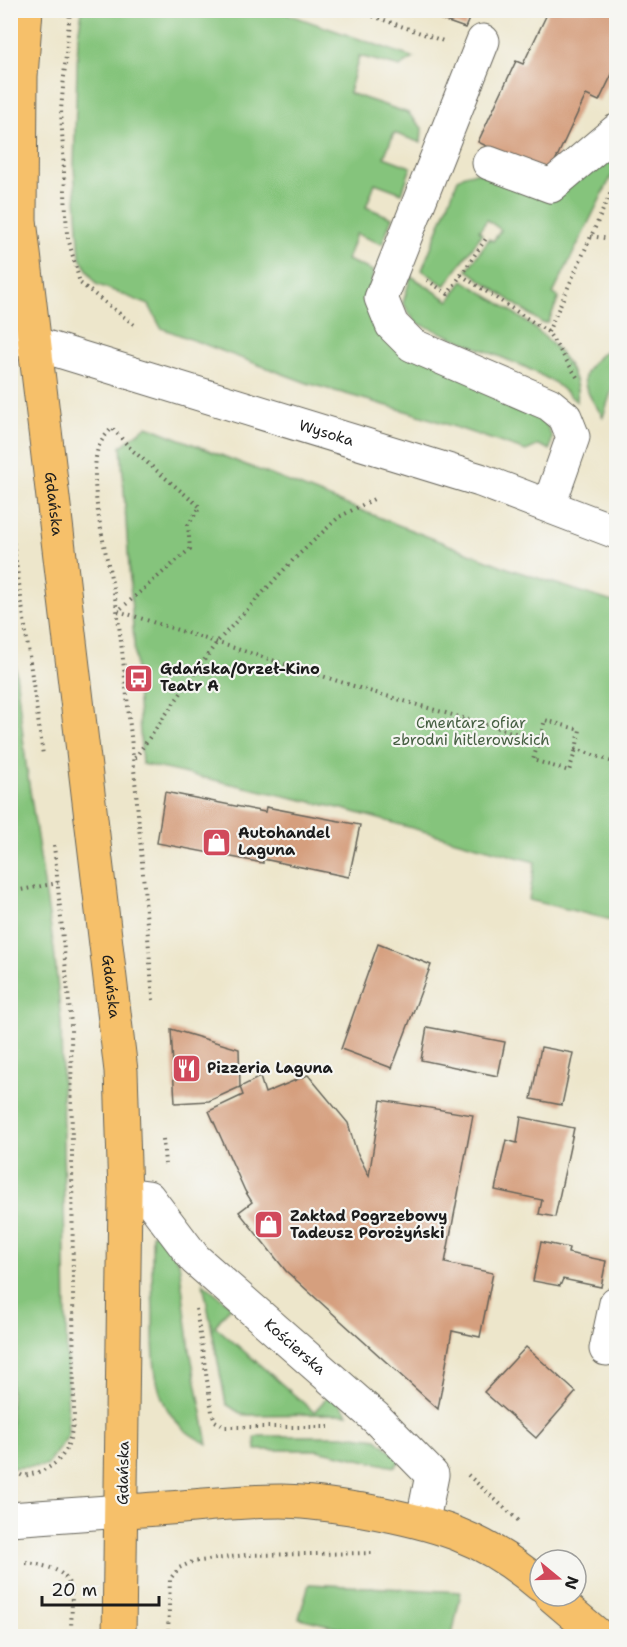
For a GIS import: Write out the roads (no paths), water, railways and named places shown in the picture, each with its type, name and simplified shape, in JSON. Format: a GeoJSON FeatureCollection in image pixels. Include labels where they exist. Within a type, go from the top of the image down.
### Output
{"type":"FeatureCollection","features":[{"type":"Feature","properties":{"kind":"main road","name":"Gdańska"},"geometry":{"type":"LineString","coordinates":[[26,10],[21,76],[22,338],[97,847],[119,1048],[125,1194],[119,1636]]}},
{"type":"Feature","properties":{"kind":"main road"},"geometry":{"type":"LineString","coordinates":[[122,1511],[282,1501],[324,1504],[423,1521],[480,1543],[505,1557],[528,1575]]}},
{"type":"Feature","properties":{"kind":"main road"},"geometry":{"type":"LineString","coordinates":[[566,1608],[598,1636]]}},
{"type":"Feature","properties":{"kind":"street"},"geometry":{"type":"LineString","coordinates":[[480,47],[381,298],[392,325],[412,345],[549,404],[566,417],[573,437],[549,505]]}},
{"type":"Feature","properties":{"kind":"street"},"geometry":{"type":"LineString","coordinates":[[489,164],[551,186],[616,131]]}},
{"type":"Feature","properties":{"kind":"street","name":"Wysoka"},"geometry":{"type":"LineString","coordinates":[[22,338],[480,480],[616,532]]}},
{"type":"Feature","properties":{"kind":"street","name":"Kościerska"},"geometry":{"type":"LineString","coordinates":[[125,1194],[148,1197],[195,1259],[376,1418],[432,1475],[423,1521]]}},
{"type":"Feature","properties":{"kind":"street"},"geometry":{"type":"LineString","coordinates":[[606,1349],[616,1303]]}},
{"type":"Feature","properties":{"kind":"street"},"geometry":{"type":"LineString","coordinates":[[10,1519],[122,1511]]}},
{"type":"Feature","properties":{"kind":"place","name":"Gdańska/Orzeł-Kino Teatr A"},"geometry":{"type":"Point","coordinates":[139,678]}},
{"type":"Feature","properties":{"kind":"place","name":"Autohandel Laguna"},"geometry":{"type":"Point","coordinates":[217,842]}},
{"type":"Feature","properties":{"kind":"place","name":"Pizzeria Laguna"},"geometry":{"type":"Point","coordinates":[186,1068]}},
{"type":"Feature","properties":{"kind":"place","name":"Zakład Pogrzebowy Tadeusz Porożyński"},"geometry":{"type":"Point","coordinates":[269,1225]}},
{"type":"Feature","properties":{"kind":"park label","name":"Cmentarz ofiar zbrodni hitlerowskich"},"geometry":{"type":"Point","coordinates":[471,732]}}]}
